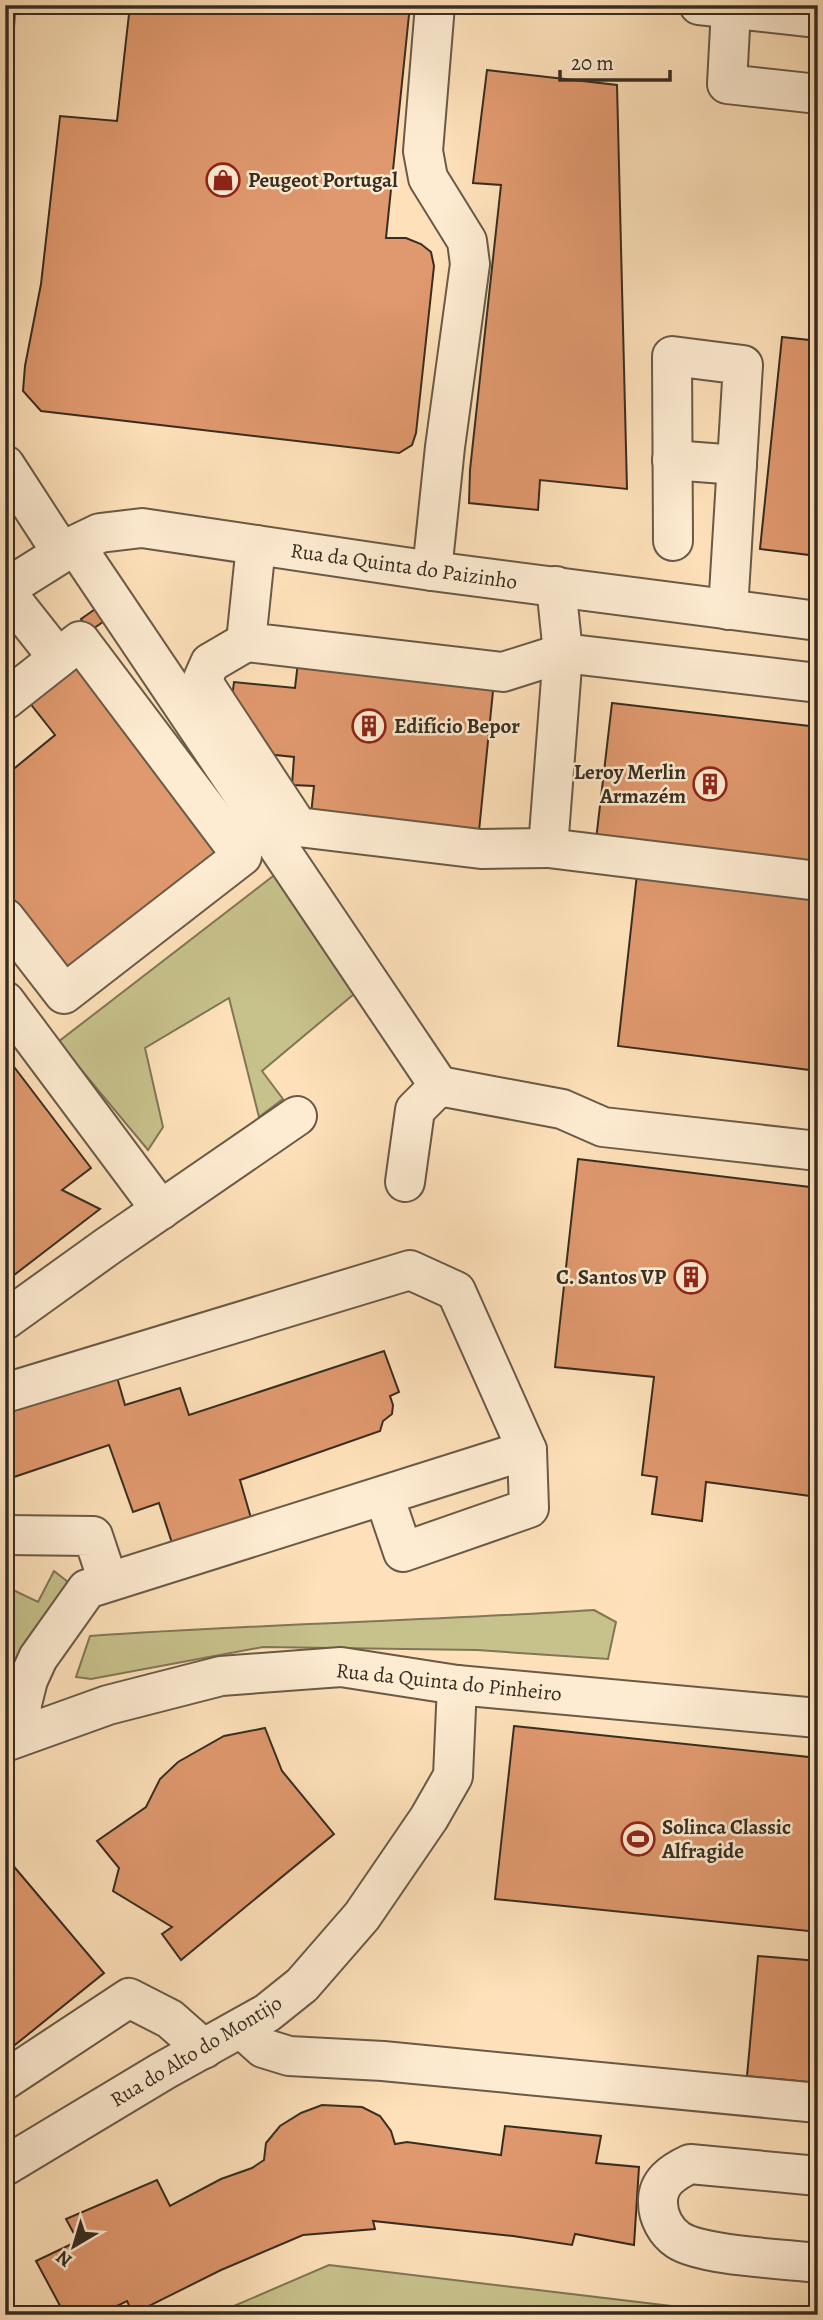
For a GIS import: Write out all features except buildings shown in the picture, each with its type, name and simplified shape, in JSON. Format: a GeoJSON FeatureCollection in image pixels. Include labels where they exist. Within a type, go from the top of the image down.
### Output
{"type":"FeatureCollection","features":[{"type":"Feature","properties":{"kind":"street"},"geometry":{"type":"LineString","coordinates":[[432,571],[445,447],[470,264],[467,241],[428,178],[423,151],[435,5]]}},
{"type":"Feature","properties":{"kind":"street"},"geometry":{"type":"LineString","coordinates":[[818,18],[715,7],[727,84],[818,94]]}},
{"type":"Feature","properties":{"kind":"street"},"geometry":{"type":"LineString","coordinates":[[673,541],[672,356],[743,365],[728,610]]}},
{"type":"Feature","properties":{"kind":"street"},"geometry":{"type":"LineString","coordinates":[[673,460],[737,465]]}},
{"type":"Feature","properties":{"kind":"street"},"geometry":{"type":"LineString","coordinates":[[5,465],[69,549],[439,1086],[562,1110],[603,1127],[818,1151]]}},
{"type":"Feature","properties":{"kind":"street","name":"Rua da Quinta do Paizinho"},"geometry":{"type":"LineString","coordinates":[[5,590],[69,549],[100,533],[142,528],[432,571],[818,621]]}},
{"type":"Feature","properties":{"kind":"street"},"geometry":{"type":"LineString","coordinates":[[246,642],[256,545]]}},
{"type":"Feature","properties":{"kind":"street"},"geometry":{"type":"LineString","coordinates":[[548,848],[563,653],[556,586]]}},
{"type":"Feature","properties":{"kind":"street"},"geometry":{"type":"LineString","coordinates":[[5,590],[58,658]]}},
{"type":"Feature","properties":{"kind":"street"},"geometry":{"type":"LineString","coordinates":[[5,700],[80,641],[242,856],[64,994],[5,918]]}},
{"type":"Feature","properties":{"kind":"street"},"geometry":{"type":"LineString","coordinates":[[818,683],[563,653],[503,672],[246,642],[209,663],[202,681],[298,827],[481,849],[548,848],[818,881]]}},
{"type":"Feature","properties":{"kind":"street"},"geometry":{"type":"LineString","coordinates":[[5,1001],[160,1210]]}},
{"type":"Feature","properties":{"kind":"street"},"geometry":{"type":"LineString","coordinates":[[405,1182],[415,1110],[439,1086]]}},
{"type":"Feature","properties":{"kind":"street"},"geometry":{"type":"LineString","coordinates":[[5,1320],[297,1116]]}},
{"type":"Feature","properties":{"kind":"street"},"geometry":{"type":"LineString","coordinates":[[5,1393],[410,1270],[456,1291],[527,1450],[528,1508],[403,1552],[384,1496]]}},
{"type":"Feature","properties":{"kind":"street"},"geometry":{"type":"LineString","coordinates":[[13,1738],[28,1680],[38,1658],[86,1589],[527,1450]]}},
{"type":"Feature","properties":{"kind":"street"},"geometry":{"type":"LineString","coordinates":[[5,1535],[93,1536],[108,1581]]}},
{"type":"Feature","properties":{"kind":"street","name":"Rua da Quinta do Pinheiro"},"geometry":{"type":"LineString","coordinates":[[13,1738],[108,1704],[221,1676],[341,1667],[457,1685],[818,1718]]}},
{"type":"Feature","properties":{"kind":"street","name":"Rua do Alto do Montijo"},"geometry":{"type":"LineString","coordinates":[[5,2166],[267,2013],[302,1985],[362,1916],[429,1818],[453,1776],[457,1685]]}},
{"type":"Feature","properties":{"kind":"street"},"geometry":{"type":"LineString","coordinates":[[5,2080],[129,1998],[170,2019],[204,2049]]}},
{"type":"Feature","properties":{"kind":"street"},"geometry":{"type":"LineString","coordinates":[[241,2028],[263,2048],[289,2056],[383,2062],[818,2103]]}},
{"type":"Feature","properties":{"kind":"street"},"geometry":{"type":"LineString","coordinates":[[818,2176],[690,2164],[674,2172],[659,2188],[658,2205],[664,2226],[677,2240],[701,2249],[818,2263]]}},
{"type":"Feature","properties":{"kind":"shaded area"},"geometry":{"type":"Polygon","coordinates":[[[5,5],[16,5],[5,133],[5,5]]]}},
{"type":"Feature","properties":{"kind":"shaded area"},"geometry":{"type":"Polygon","coordinates":[[[281,870],[360,989],[262,1071],[283,1099],[259,1117],[229,998],[145,1048],[163,1127],[148,1150],[58,1042],[281,870]]]}},
{"type":"Feature","properties":{"kind":"shaded area"},"geometry":{"type":"Polygon","coordinates":[[[54,1571],[68,1582],[25,1650],[5,1692],[5,1586],[38,1602],[54,1571]]]}},
{"type":"Feature","properties":{"kind":"shaded area"},"geometry":{"type":"Polygon","coordinates":[[[594,1610],[616,1622],[608,1659],[477,1650],[263,1647],[91,1679],[76,1677],[90,1636],[594,1610]]]}},
{"type":"Feature","properties":{"kind":"shaded area"},"geometry":{"type":"Polygon","coordinates":[[[329,2265],[747,2315],[213,2315],[329,2265]]]}},
{"type":"Feature","properties":{"kind":"place","name":"Peugeot Portugal"},"geometry":{"type":"Point","coordinates":[223,180]}},
{"type":"Feature","properties":{"kind":"place","name":"Edifício Bepor"},"geometry":{"type":"Point","coordinates":[369,726]}},
{"type":"Feature","properties":{"kind":"place","name":"Leroy Merlin Armazém"},"geometry":{"type":"Point","coordinates":[710,784]}},
{"type":"Feature","properties":{"kind":"place","name":"C. Santos VP"},"geometry":{"type":"Point","coordinates":[691,1277]}},
{"type":"Feature","properties":{"kind":"place","name":"Solinca Classic Alfragide"},"geometry":{"type":"Point","coordinates":[638,1839]}}]}
